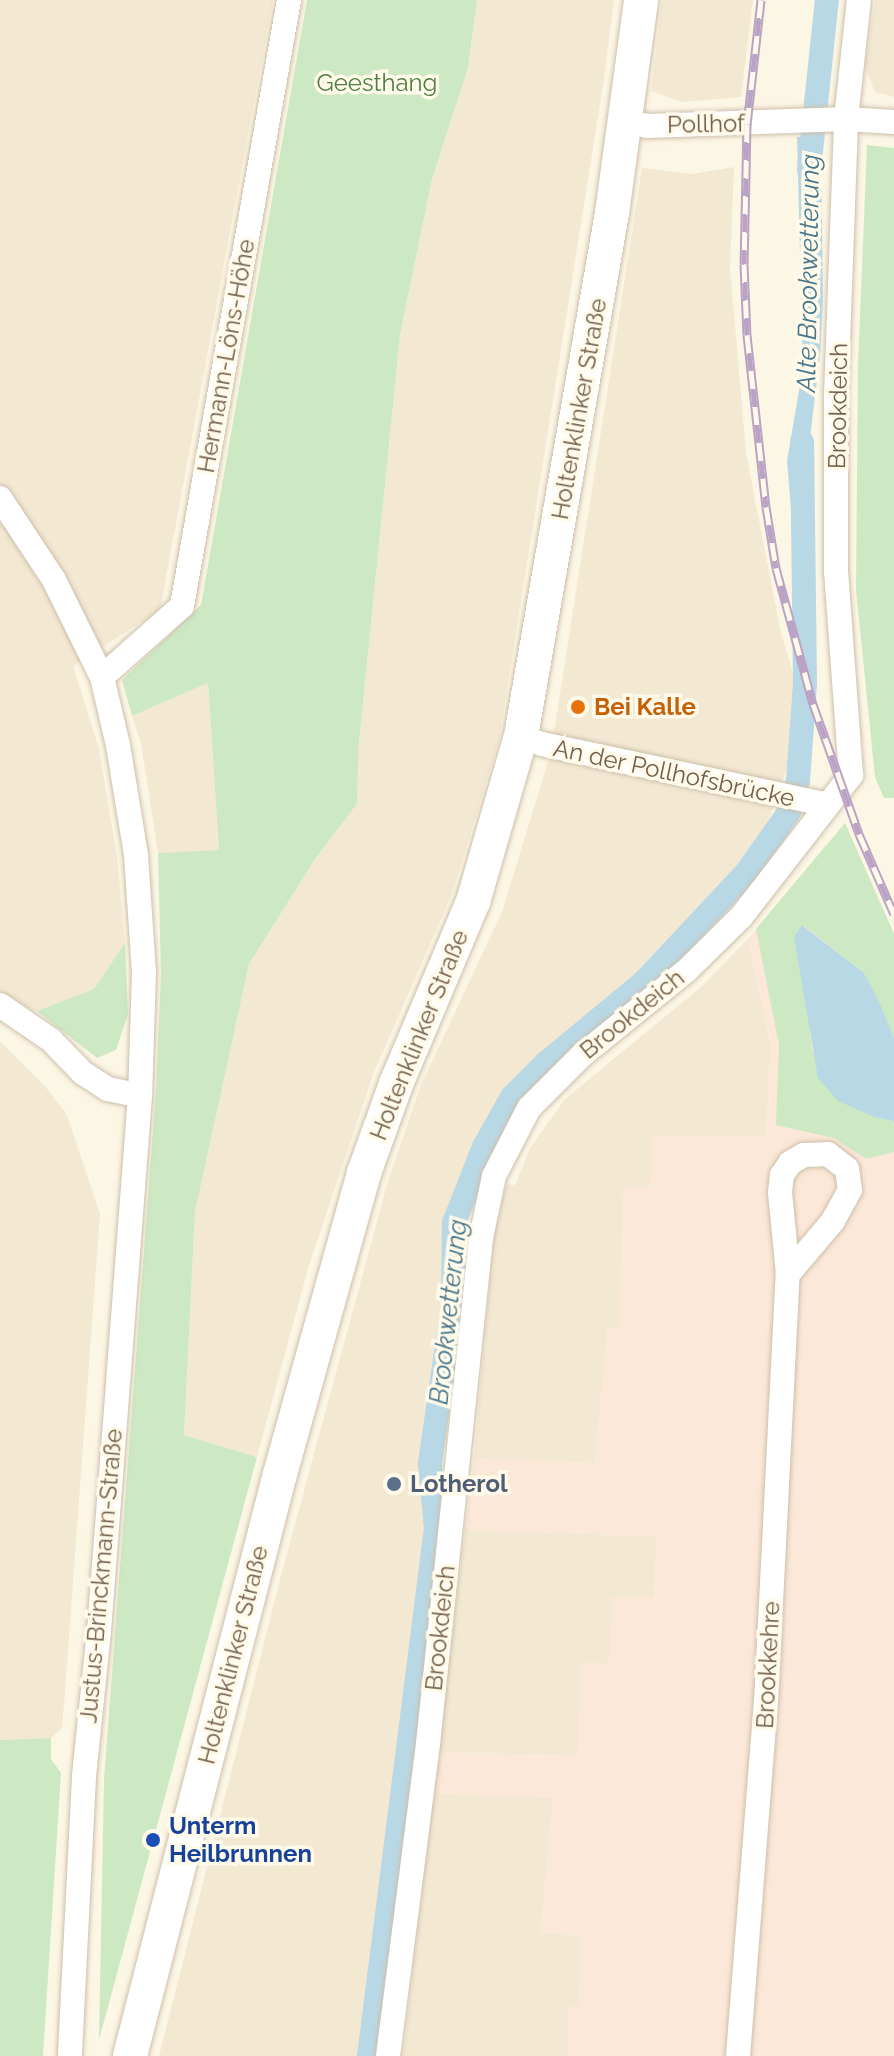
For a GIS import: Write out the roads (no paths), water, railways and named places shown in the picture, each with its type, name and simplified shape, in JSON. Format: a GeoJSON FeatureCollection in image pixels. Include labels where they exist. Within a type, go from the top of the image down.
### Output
{"type":"FeatureCollection","features":[{"type":"Feature","properties":{"kind":"main road","name":"Holtenklinker Straße"},"geometry":{"type":"LineString","coordinates":[[130,2056],[280,1474],[364,1173],[396,1084],[473,902],[521,736],[626,122],[641,0]]}},
{"type":"Feature","properties":{"kind":"street","name":"Hermann-Löns-Höhe"},"geometry":{"type":"LineString","coordinates":[[102,677],[182,606],[289,0]]}},
{"type":"Feature","properties":{"kind":"street","name":"Brookdeich"},"geometry":{"type":"LineString","coordinates":[[388,2056],[428,1744],[481,1238],[494,1176],[529,1108],[570,1066],[686,971],[741,917],[842,790],[852,768],[836,572],[836,396],[846,119],[859,0]]}},
{"type":"Feature","properties":{"kind":"street","name":"Pollhof"},"geometry":{"type":"LineString","coordinates":[[626,122],[648,126],[846,119]]}},
{"type":"Feature","properties":{"kind":"street"},"geometry":{"type":"LineString","coordinates":[[846,119],[894,122]]}},
{"type":"Feature","properties":{"kind":"street","name":"Justus-Brinckmann-Straße"},"geometry":{"type":"LineString","coordinates":[[0,498],[54,580],[102,677],[118,745],[136,855],[144,972],[140,1096],[99,1631],[85,1766],[70,2056]]}},
{"type":"Feature","properties":{"kind":"street","name":"An der Pollhofsbrücke"},"geometry":{"type":"LineString","coordinates":[[521,736],[828,805]]}},
{"type":"Feature","properties":{"kind":"street"},"geometry":{"type":"LineString","coordinates":[[0,1005],[51,1040],[83,1073],[108,1089],[140,1096]]}},
{"type":"Feature","properties":{"kind":"street","name":"Brookkehre"},"geometry":{"type":"LineString","coordinates":[[738,2056],[766,1702],[788,1274],[780,1193],[782,1175],[790,1163],[804,1155],[828,1154],[847,1169],[850,1190],[833,1221],[788,1274]]}},
{"type":"Feature","properties":{"kind":"water"},"geometry":{"type":"Polygon","coordinates":[[[821,136],[823,301],[820,356],[808,454],[791,508],[787,461],[803,367],[797,137],[821,136]]]}},
{"type":"Feature","properties":{"kind":"water"},"geometry":{"type":"Polygon","coordinates":[[[802,925],[864,973],[880,1004],[894,1038],[894,1121],[874,1117],[838,1101],[818,1078],[794,937],[802,925]]]}},
{"type":"Feature","properties":{"kind":"waterway","name":"Alte Brookwetterung"},"geometry":{"type":"LineString","coordinates":[[809,170],[827,0]]}},
{"type":"Feature","properties":{"kind":"waterway","name":"Brookwetterung"},"geometry":{"type":"LineString","coordinates":[[369,2056],[436,1528],[430,1463],[453,1303],[454,1223],[484,1147],[512,1097],[546,1063],[644,982],[747,872],[789,812],[798,781],[805,683],[802,442]]}},
{"type":"Feature","properties":{"kind":"railway"},"geometry":{"type":"LineString","coordinates":[[761,0],[747,124],[744,264],[747,335],[766,507],[776,568],[813,704],[859,834],[894,914]]}},
{"type":"Feature","properties":{"kind":"place","name":"Bei Kalle"},"geometry":{"type":"Point","coordinates":[578,707]}},
{"type":"Feature","properties":{"kind":"place","name":"Lotherol"},"geometry":{"type":"Point","coordinates":[394,1484]}},
{"type":"Feature","properties":{"kind":"place","name":"Unterm Heilbrunnen"},"geometry":{"type":"Point","coordinates":[153,1840]}},
{"type":"Feature","properties":{"kind":"park label","name":"Geesthang"},"geometry":{"type":"Point","coordinates":[377,83]}}]}
